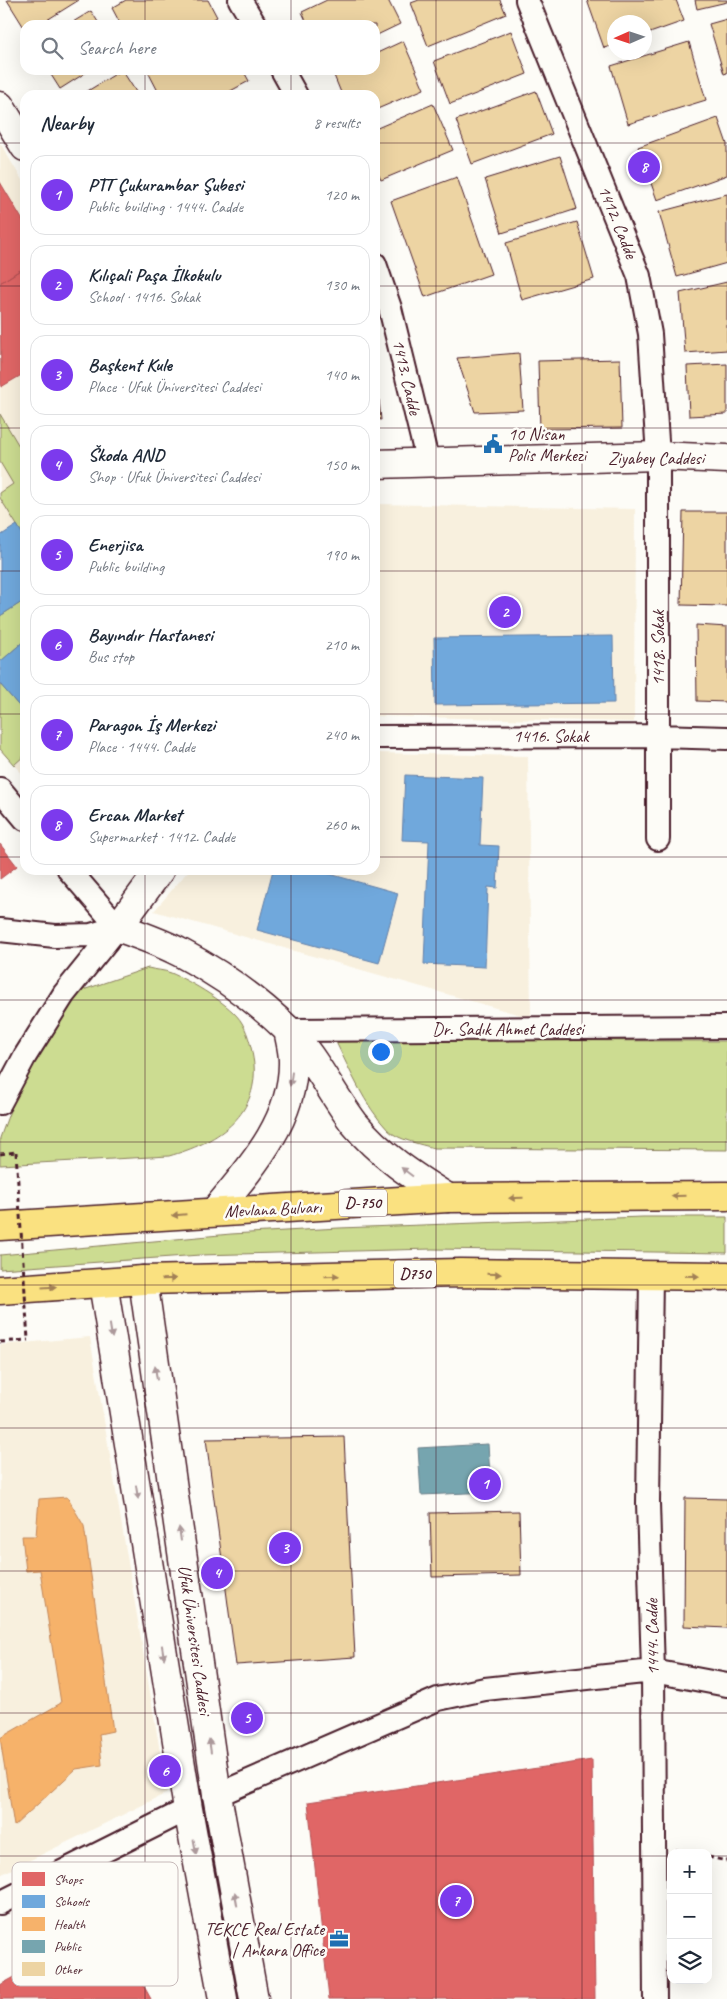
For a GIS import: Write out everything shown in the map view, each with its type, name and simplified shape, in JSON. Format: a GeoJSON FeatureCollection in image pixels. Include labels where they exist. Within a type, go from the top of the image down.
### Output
{"type":"FeatureCollection","features":[{"type":"Feature","properties":{"kind":"highway","name":"Mevlana Bulvarı"},"geometry":{"type":"LineString","coordinates":[[0,1226],[448,1198],[727,1196]]}},
{"type":"Feature","properties":{"kind":"highway","name":"D750"},"geometry":{"type":"LineString","coordinates":[[103,1283],[143,1280],[460,1273],[727,1276]]}},
{"type":"Feature","properties":{"kind":"highway"},"geometry":{"type":"LineString","coordinates":[[0,1290],[103,1283]]}},
{"type":"Feature","properties":{"kind":"main road"},"geometry":{"type":"LineString","coordinates":[[0,106],[20,139]]}},
{"type":"Feature","properties":{"kind":"main road","name":"Ziyabey Caddesi"},"geometry":{"type":"LineString","coordinates":[[380,464],[658,456],[727,459]]}},
{"type":"Feature","properties":{"kind":"main road"},"geometry":{"type":"LineString","coordinates":[[156,875],[118,927],[180,952],[226,979],[288,1030],[318,1067],[353,1121],[368,1139],[414,1177],[448,1198]]}},
{"type":"Feature","properties":{"kind":"main road"},"geometry":{"type":"LineString","coordinates":[[214,1212],[249,1170],[268,1143],[280,1117],[289,1091],[293,1061],[288,1030]]}},
{"type":"Feature","properties":{"kind":"main road","name":"Ufuk Üniversitesi Caddesi"},"geometry":{"type":"LineString","coordinates":[[143,1280],[217,1795],[254,1999]]}},
{"type":"Feature","properties":{"kind":"main road","name":"Ufuk Üniversitesi Caddesi"},"geometry":{"type":"LineString","coordinates":[[103,1283],[188,1809],[223,1999]]}},
{"type":"Feature","properties":{"kind":"main road"},"geometry":{"type":"LineString","coordinates":[[188,1809],[217,1795]]}},
{"type":"Feature","properties":{"kind":"street"},"geometry":{"type":"LineString","coordinates":[[240,0],[252,20]]}},
{"type":"Feature","properties":{"kind":"street","name":"1412. Cadde"},"geometry":{"type":"LineString","coordinates":[[527,0],[639,276],[650,334],[658,456]]}},
{"type":"Feature","properties":{"kind":"street"},"geometry":{"type":"LineString","coordinates":[[285,75],[293,90]]}},
{"type":"Feature","properties":{"kind":"street","name":"1413. Cadde"},"geometry":{"type":"LineString","coordinates":[[380,279],[390,308],[428,462]]}},
{"type":"Feature","properties":{"kind":"street","name":"1418. Sokak"},"geometry":{"type":"LineString","coordinates":[[658,456],[658,840]]}},
{"type":"Feature","properties":{"kind":"street","name":"1416. Sokak"},"geometry":{"type":"LineString","coordinates":[[380,737],[658,736],[727,738]]}},
{"type":"Feature","properties":{"kind":"street"},"geometry":{"type":"LineString","coordinates":[[0,790],[20,813]]}},
{"type":"Feature","properties":{"kind":"street"},"geometry":{"type":"LineString","coordinates":[[73,875],[118,927]]}},
{"type":"Feature","properties":{"kind":"street"},"geometry":{"type":"LineString","coordinates":[[0,930],[55,936],[91,935],[118,927]]}},
{"type":"Feature","properties":{"kind":"street"},"geometry":{"type":"LineString","coordinates":[[0,1103],[25,1056],[64,994],[118,927]]}},
{"type":"Feature","properties":{"kind":"street","name":"Dr. Sadık Ahmet Caddesi"},"geometry":{"type":"LineString","coordinates":[[288,1030],[727,1027]]}},
{"type":"Feature","properties":{"kind":"street","name":"1444. Cadde"},"geometry":{"type":"LineString","coordinates":[[651,1275],[648,1503],[652,1670],[655,1999]]}},
{"type":"Feature","properties":{"kind":"street"},"geometry":{"type":"LineString","coordinates":[[217,1795],[438,1699],[485,1689],[652,1670],[727,1685]]}},
{"type":"Feature","properties":{"kind":"street"},"geometry":{"type":"LineString","coordinates":[[82,1862],[188,1809]]}},
{"type":"Feature","properties":{"kind":"street"},"geometry":{"type":"LineString","coordinates":[[0,1903],[12,1897]]}},
{"type":"Feature","properties":{"kind":"path"},"geometry":{"type":"LineString","coordinates":[[0,1154],[16,1152],[28,1340],[0,1342]]}},
{"type":"Feature","properties":{"kind":"path"},"geometry":{"type":"LineString","coordinates":[[712,1858],[727,1861]]}},
{"type":"Feature","properties":{"kind":"shaded area"},"geometry":{"type":"Polygon","coordinates":[[[0,143],[20,177],[20,771],[0,749],[0,143]]]}},
{"type":"Feature","properties":{"kind":"shaded area"},"geometry":{"type":"Polygon","coordinates":[[[380,504],[635,509],[634,722],[380,716],[380,504]]]}},
{"type":"Feature","properties":{"kind":"shaded area"},"geometry":{"type":"Polygon","coordinates":[[[380,753],[528,756],[531,1018],[154,911],[185,875],[380,875],[380,753]]]}},
{"type":"Feature","properties":{"kind":"shaded area"},"geometry":{"type":"Polygon","coordinates":[[[90,1337],[167,1793],[26,1862],[12,1862],[12,1869],[0,1875],[0,1345],[90,1337]]]}},
{"type":"Feature","properties":{"kind":"green space"},"geometry":{"type":"Polygon","coordinates":[[[0,414],[20,448],[20,530],[0,498],[0,493],[13,484],[0,462],[0,414]]]}},
{"type":"Feature","properties":{"kind":"green space"},"geometry":{"type":"Polygon","coordinates":[[[20,603],[20,644],[0,662],[0,616],[20,603]]]}},
{"type":"Feature","properties":{"kind":"green space"},"geometry":{"type":"Polygon","coordinates":[[[0,684],[20,707],[20,760],[14,765],[0,749],[0,684]]]}},
{"type":"Feature","properties":{"kind":"green space"},"geometry":{"type":"Polygon","coordinates":[[[148,968],[171,973],[189,982],[220,1001],[242,1023],[247,1032],[254,1064],[253,1083],[249,1099],[241,1113],[230,1125],[202,1144],[169,1156],[0,1165],[0,1138],[16,1094],[59,1016],[83,990],[148,968]]]}},
{"type":"Feature","properties":{"kind":"green space"},"geometry":{"type":"Polygon","coordinates":[[[335,1040],[727,1041],[727,1150],[434,1148],[416,1143],[392,1133],[379,1120],[358,1087],[335,1040]]]}},
{"type":"Feature","properties":{"kind":"green space"},"geometry":{"type":"Polygon","coordinates":[[[643,1217],[727,1217],[727,1253],[432,1249],[200,1255],[0,1269],[0,1255],[231,1234],[339,1228],[643,1217]]]}},
{"type":"Feature","properties":{"kind":"building: Shops"},"geometry":{"type":"Polygon","coordinates":[[[0,182],[20,216],[20,270],[0,283],[0,182]]]}},
{"type":"Feature","properties":{"kind":"building: Shops"},"geometry":{"type":"Polygon","coordinates":[[[20,270],[20,376],[1,387],[0,283],[20,270]]]}},
{"type":"Feature","properties":{"kind":"building: Shops"},"geometry":{"type":"Polygon","coordinates":[[[0,844],[17,866],[0,879],[0,844]]]}},
{"type":"Feature","properties":{"kind":"building: Shops"},"geometry":{"type":"Polygon","coordinates":[[[592,1760],[595,1999],[329,1999],[308,1802],[592,1760]]]}},
{"type":"Feature","properties":{"kind":"building: Shops"},"geometry":{"type":"Polygon","coordinates":[[[12,1978],[12,1986],[144,1986],[151,1999],[0,1999],[0,1985],[12,1978]]]}},
{"type":"Feature","properties":{"kind":"building: Schools"},"geometry":{"type":"Polygon","coordinates":[[[17,525],[20,530],[20,603],[0,616],[0,536],[17,525]]]}},
{"type":"Feature","properties":{"kind":"building: Schools"},"geometry":{"type":"Polygon","coordinates":[[[613,636],[614,703],[435,705],[434,638],[613,636]]]}},
{"type":"Feature","properties":{"kind":"building: Schools"},"geometry":{"type":"Polygon","coordinates":[[[20,644],[20,707],[0,684],[0,662],[20,644]]]}},
{"type":"Feature","properties":{"kind":"building: Schools"},"geometry":{"type":"Polygon","coordinates":[[[405,775],[483,778],[480,845],[499,846],[497,888],[488,887],[485,967],[424,964],[429,841],[402,840],[405,775]]]}},
{"type":"Feature","properties":{"kind":"building: Schools"},"geometry":{"type":"Polygon","coordinates":[[[272,875],[333,875],[398,893],[379,963],[257,930],[272,875]]]}},
{"type":"Feature","properties":{"kind":"building: Health"},"geometry":{"type":"Polygon","coordinates":[[[67,1497],[84,1526],[113,1731],[99,1734],[102,1765],[76,1769],[14,1826],[0,1738],[61,1703],[40,1570],[26,1571],[22,1536],[36,1536],[39,1499],[67,1497]]]}},
{"type":"Feature","properties":{"kind":"building: Public"},"geometry":{"type":"Polygon","coordinates":[[[488,1444],[491,1492],[421,1495],[418,1448],[488,1444]]]}},
{"type":"Feature","properties":{"kind":"building: Other"},"geometry":{"type":"Polygon","coordinates":[[[7,0],[79,0],[47,20],[20,21],[7,0]]]}},
{"type":"Feature","properties":{"kind":"building: Other"},"geometry":{"type":"Polygon","coordinates":[[[126,0],[208,0],[217,17],[212,20],[118,20],[112,8],[126,0]]]}},
{"type":"Feature","properties":{"kind":"building: Other"},"geometry":{"type":"Polygon","coordinates":[[[327,0],[388,0],[400,24],[380,34],[380,20],[306,20],[302,12],[327,0]]]}},
{"type":"Feature","properties":{"kind":"building: Other"},"geometry":{"type":"Polygon","coordinates":[[[419,0],[500,0],[506,14],[428,46],[411,3],[419,0]]]}},
{"type":"Feature","properties":{"kind":"building: Other"},"geometry":{"type":"Polygon","coordinates":[[[587,0],[676,0],[684,21],[652,32],[652,15],[607,15],[607,47],[604,48],[587,0]]]}},
{"type":"Feature","properties":{"kind":"building: Other"},"geometry":{"type":"Polygon","coordinates":[[[695,0],[727,0],[727,2],[697,9],[695,0]]]}},
{"type":"Feature","properties":{"kind":"building: Other"},"geometry":{"type":"Polygon","coordinates":[[[91,11],[97,20],[76,20],[91,11]]]}},
{"type":"Feature","properties":{"kind":"building: Other"},"geometry":{"type":"Polygon","coordinates":[[[727,19],[727,73],[724,74],[709,24],[727,19]]]}},
{"type":"Feature","properties":{"kind":"building: Other"},"geometry":{"type":"Polygon","coordinates":[[[511,31],[527,74],[450,104],[434,61],[511,31]]]}},
{"type":"Feature","properties":{"kind":"building: Other"},"geometry":{"type":"Polygon","coordinates":[[[403,41],[424,89],[380,108],[380,90],[340,90],[334,75],[380,75],[380,52],[403,41]]]}},
{"type":"Feature","properties":{"kind":"building: Other"},"geometry":{"type":"Polygon","coordinates":[[[689,42],[706,100],[628,124],[611,66],[630,60],[652,60],[652,53],[689,42]]]}},
{"type":"Feature","properties":{"kind":"building: Other"},"geometry":{"type":"Polygon","coordinates":[[[51,75],[82,75],[60,89],[51,75]]]}},
{"type":"Feature","properties":{"kind":"building: Other"},"geometry":{"type":"Polygon","coordinates":[[[114,75],[125,75],[135,90],[89,90],[114,75]]]}},
{"type":"Feature","properties":{"kind":"building: Other"},"geometry":{"type":"Polygon","coordinates":[[[150,75],[246,75],[249,81],[232,90],[157,90],[150,75]]]}},
{"type":"Feature","properties":{"kind":"building: Other"},"geometry":{"type":"Polygon","coordinates":[[[536,91],[552,134],[472,164],[456,120],[536,91]]]}},
{"type":"Feature","properties":{"kind":"building: Other"},"geometry":{"type":"Polygon","coordinates":[[[433,104],[453,150],[381,180],[380,127],[433,104]]]}},
{"type":"Feature","properties":{"kind":"building: Other"},"geometry":{"type":"Polygon","coordinates":[[[718,118],[727,144],[727,175],[657,200],[638,147],[718,118]]]}},
{"type":"Feature","properties":{"kind":"building: Other"},"geometry":{"type":"Polygon","coordinates":[[[560,156],[577,209],[502,233],[485,179],[560,156]]]}},
{"type":"Feature","properties":{"kind":"building: Other"},"geometry":{"type":"Polygon","coordinates":[[[457,177],[491,274],[425,297],[391,201],[457,177]]]}},
{"type":"Feature","properties":{"kind":"building: Other"},"geometry":{"type":"Polygon","coordinates":[[[727,194],[727,263],[677,277],[659,212],[727,194]]]}},
{"type":"Feature","properties":{"kind":"building: Other"},"geometry":{"type":"Polygon","coordinates":[[[577,222],[594,279],[522,300],[506,243],[577,222]]]}},
{"type":"Feature","properties":{"kind":"building: Other"},"geometry":{"type":"Polygon","coordinates":[[[727,282],[727,350],[685,353],[680,293],[727,282]]]}},
{"type":"Feature","properties":{"kind":"building: Other"},"geometry":{"type":"Polygon","coordinates":[[[519,353],[523,410],[475,412],[457,358],[519,353]]]}},
{"type":"Feature","properties":{"kind":"building: Other"},"geometry":{"type":"Polygon","coordinates":[[[620,359],[622,428],[540,429],[538,361],[620,359]]]}},
{"type":"Feature","properties":{"kind":"building: Other"},"geometry":{"type":"Polygon","coordinates":[[[727,364],[727,414],[689,416],[687,366],[727,364]]]}},
{"type":"Feature","properties":{"kind":"building: Other"},"geometry":{"type":"Polygon","coordinates":[[[683,512],[727,512],[727,606],[681,605],[683,512]]]}},
{"type":"Feature","properties":{"kind":"building: Other"},"geometry":{"type":"Polygon","coordinates":[[[696,625],[727,627],[727,702],[697,701],[696,625]]]}},
{"type":"Feature","properties":{"kind":"building: Other"},"geometry":{"type":"Polygon","coordinates":[[[344,1437],[355,1657],[236,1665],[206,1439],[344,1437]]]}},
{"type":"Feature","properties":{"kind":"building: Other"},"geometry":{"type":"Polygon","coordinates":[[[685,1498],[727,1499],[727,1628],[684,1626],[685,1498]]]}},
{"type":"Feature","properties":{"kind":"building: Other"},"geometry":{"type":"Polygon","coordinates":[[[519,1511],[521,1575],[432,1577],[430,1513],[519,1511]]]}},
{"type":"Feature","properties":{"kind":"place","name":"Ercan Market"},"geometry":{"type":"Point","coordinates":[644,167]}},
{"type":"Feature","properties":{"kind":"place","name":"10 Nisan Polis Merkezi"},"geometry":{"type":"Point","coordinates":[493,444]}},
{"type":"Feature","properties":{"kind":"place","name":"Kılıçali Paşa İlkokulu"},"geometry":{"type":"Point","coordinates":[505,612]}},
{"type":"Feature","properties":{"kind":"place","name":"PTT Çukurambar Şubesi"},"geometry":{"type":"Point","coordinates":[485,1484]}},
{"type":"Feature","properties":{"kind":"place","name":"Başkent Kule"},"geometry":{"type":"Point","coordinates":[285,1548]}},
{"type":"Feature","properties":{"kind":"place","name":"Škoda AND"},"geometry":{"type":"Point","coordinates":[217,1573]}},
{"type":"Feature","properties":{"kind":"place","name":"Enerjisa"},"geometry":{"type":"Point","coordinates":[247,1718]}},
{"type":"Feature","properties":{"kind":"place","name":"Bayındır Hastanesi"},"geometry":{"type":"Point","coordinates":[165,1771]}},
{"type":"Feature","properties":{"kind":"place","name":"Paragon İş Merkezi"},"geometry":{"type":"Point","coordinates":[456,1901]}},
{"type":"Feature","properties":{"kind":"place","name":"TEKCE Real Estate | Ankara Office"},"geometry":{"type":"Point","coordinates":[339,1939]}}]}
